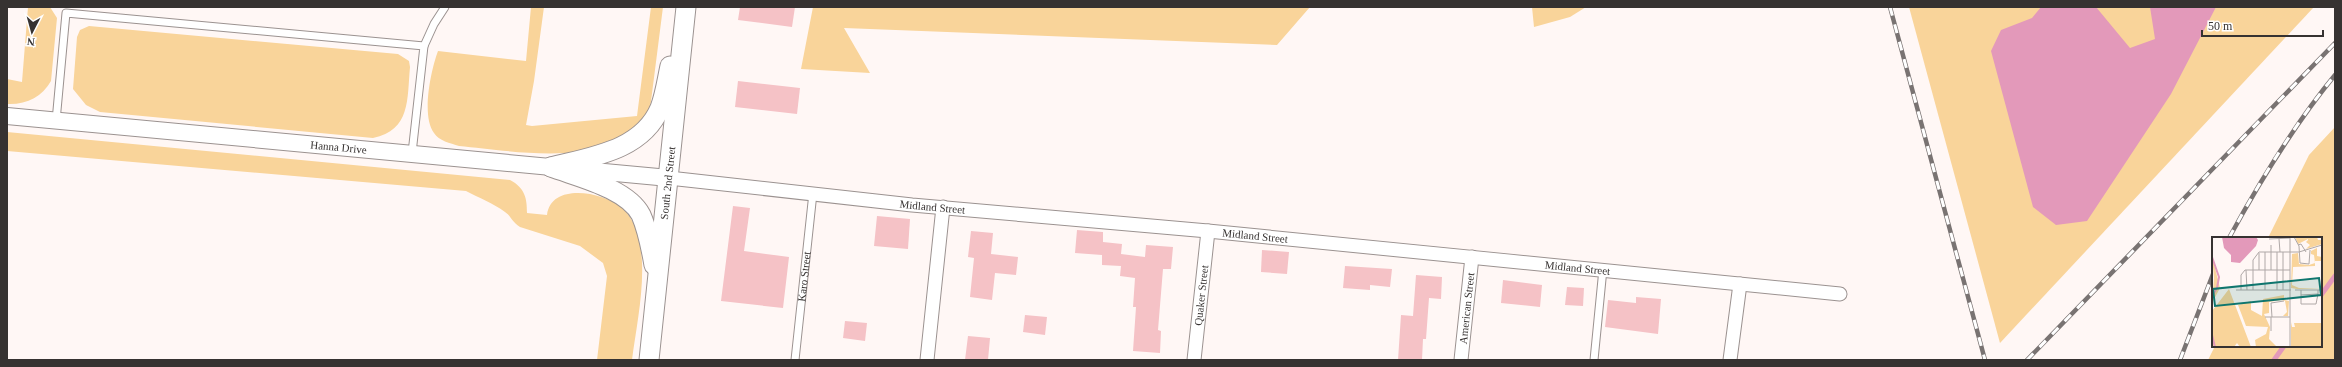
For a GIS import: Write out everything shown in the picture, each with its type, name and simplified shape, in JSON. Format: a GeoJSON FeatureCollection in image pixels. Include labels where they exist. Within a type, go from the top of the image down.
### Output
{"type":"FeatureCollection","features":[{"type":"Feature","properties":{"kind":"main road"},"geometry":{"type":"LineString","coordinates":[[551,167],[614,150],[642,133],[653,121],[660,108],[686,7]]}},
{"type":"Feature","properties":{"kind":"main road","name":"South 2nd Street"},"geometry":{"type":"LineString","coordinates":[[650,360],[686,7]]}},
{"type":"Feature","properties":{"kind":"main road"},"geometry":{"type":"LineString","coordinates":[[551,167],[615,191],[630,201],[640,213],[648,232],[658,283]]}},
{"type":"Feature","properties":{"kind":"street","name":"Hanna Drive"},"geometry":{"type":"LineString","coordinates":[[7,116],[669,178]]}},
{"type":"Feature","properties":{"kind":"street","name":"Midland Street"},"geometry":{"type":"LineString","coordinates":[[669,178],[943,207],[1208,231],[1840,294]]}},
{"type":"Feature","properties":{"kind":"street"},"geometry":{"type":"LineString","coordinates":[[927,360],[943,207]]}},
{"type":"Feature","properties":{"kind":"street","name":"Quaker Street"},"geometry":{"type":"LineString","coordinates":[[1194,360],[1208,231]]}},
{"type":"Feature","properties":{"kind":"street","name":"American Street"},"geometry":{"type":"LineString","coordinates":[[1461,360],[1472,257]]}},
{"type":"Feature","properties":{"kind":"street"},"geometry":{"type":"LineString","coordinates":[[1730,360],[1740,284]]}},
{"type":"Feature","properties":{"kind":"lane"},"geometry":{"type":"LineString","coordinates":[[412,153],[424,46],[434,24],[445,7]]}},
{"type":"Feature","properties":{"kind":"lane"},"geometry":{"type":"LineString","coordinates":[[56,121],[66,10],[424,46]]}},
{"type":"Feature","properties":{"kind":"lane","name":"Karo Street"},"geometry":{"type":"LineString","coordinates":[[795,360],[813,193]]}},
{"type":"Feature","properties":{"kind":"lane"},"geometry":{"type":"LineString","coordinates":[[1594,360],[1603,270]]}},
{"type":"Feature","properties":{"kind":"shaded area"},"geometry":{"type":"Polygon","coordinates":[[[28,7],[50,7],[57,18],[51,81],[38,96],[33,99],[21,103],[7,104],[7,79],[22,82],[28,7]]]}},
{"type":"Feature","properties":{"kind":"shaded area"},"geometry":{"type":"Polygon","coordinates":[[[531,7],[544,7],[534,81],[526,125],[532,126],[637,116],[651,7],[663,7],[650,109],[635,129],[615,142],[591,150],[564,153],[536,153],[459,146],[436,136],[430,125],[428,116],[428,93],[438,51],[526,61],[531,7]]]}},
{"type":"Feature","properties":{"kind":"shaded area"},"geometry":{"type":"Polygon","coordinates":[[[813,7],[1310,7],[1277,45],[844,28],[870,73],[801,69],[813,7]]]}},
{"type":"Feature","properties":{"kind":"shaded area"},"geometry":{"type":"Polygon","coordinates":[[[1532,7],[1586,7],[1570,17],[1534,27],[1532,7]]]}},
{"type":"Feature","properties":{"kind":"shaded area"},"geometry":{"type":"Polygon","coordinates":[[[1909,7],[2314,7],[2000,343],[1909,7]]]}},
{"type":"Feature","properties":{"kind":"shaded area"},"geometry":{"type":"Polygon","coordinates":[[[2041,7],[2096,7],[2130,48],[2155,39],[2150,7],[2216,7],[2171,94],[2087,221],[2056,225],[2033,207],[1991,51],[2001,30],[2032,18],[2041,7]]]}},
{"type":"Feature","properties":{"kind":"shaded area"},"geometry":{"type":"Polygon","coordinates":[[[89,26],[398,54],[409,61],[410,67],[405,112],[401,120],[394,128],[385,134],[373,138],[100,112],[86,105],[73,89],[77,37],[80,30],[89,26]]]}},
{"type":"Feature","properties":{"kind":"shaded area"},"geometry":{"type":"Polygon","coordinates":[[[2335,127],[2335,360],[2208,360],[2214,347],[2322,347],[2322,237],[2268,237],[2309,155],[2335,127]]]}},
{"type":"Feature","properties":{"kind":"shaded area"},"geometry":{"type":"Polygon","coordinates":[[[7,132],[510,180],[522,190],[526,198],[527,213],[547,215],[551,205],[558,198],[567,194],[591,194],[602,197],[621,207],[627,213],[634,224],[639,239],[642,256],[641,291],[632,360],[597,360],[607,276],[603,263],[580,246],[520,227],[507,214],[491,203],[466,191],[7,151],[7,132]]]}},
{"type":"Feature","properties":{"kind":"building"},"geometry":{"type":"Polygon","coordinates":[[[740,7],[795,7],[792,27],[738,20],[740,7]]]}},
{"type":"Feature","properties":{"kind":"building"},"geometry":{"type":"Polygon","coordinates":[[[738,81],[800,88],[797,114],[735,107],[738,81]]]}},
{"type":"Feature","properties":{"kind":"building"},"geometry":{"type":"Polygon","coordinates":[[[733,206],[750,208],[744,251],[789,257],[783,308],[721,301],[733,206]]]}},
{"type":"Feature","properties":{"kind":"building"},"geometry":{"type":"Polygon","coordinates":[[[877,216],[910,219],[908,249],[874,246],[877,216]]]}},
{"type":"Feature","properties":{"kind":"building"},"geometry":{"type":"Polygon","coordinates":[[[1077,230],[1103,232],[1103,242],[1122,244],[1121,254],[1145,257],[1146,245],[1173,247],[1171,269],[1163,269],[1158,330],[1161,331],[1160,353],[1133,351],[1136,307],[1133,307],[1135,278],[1120,276],[1121,266],[1102,265],[1102,255],[1075,253],[1077,230]]]}},
{"type":"Feature","properties":{"kind":"building"},"geometry":{"type":"Polygon","coordinates":[[[971,231],[993,233],[991,254],[1018,257],[1016,275],[995,273],[992,300],[970,297],[974,258],[968,257],[971,231]]]}},
{"type":"Feature","properties":{"kind":"building"},"geometry":{"type":"Polygon","coordinates":[[[1262,250],[1289,252],[1287,274],[1261,272],[1262,250]]]}},
{"type":"Feature","properties":{"kind":"building"},"geometry":{"type":"Polygon","coordinates":[[[1345,266],[1392,269],[1390,287],[1370,285],[1370,290],[1343,288],[1345,266]]]}},
{"type":"Feature","properties":{"kind":"building"},"geometry":{"type":"Polygon","coordinates":[[[1416,275],[1442,277],[1441,299],[1429,298],[1426,339],[1423,339],[1422,360],[1398,360],[1401,315],[1413,316],[1416,275]]]}},
{"type":"Feature","properties":{"kind":"building"},"geometry":{"type":"Polygon","coordinates":[[[1503,280],[1542,285],[1540,307],[1501,303],[1503,280]]]}},
{"type":"Feature","properties":{"kind":"building"},"geometry":{"type":"Polygon","coordinates":[[[1567,287],[1584,288],[1583,306],[1565,305],[1567,287]]]}},
{"type":"Feature","properties":{"kind":"building"},"geometry":{"type":"Polygon","coordinates":[[[1636,297],[1661,299],[1658,334],[1605,327],[1608,300],[1636,303],[1636,297]]]}},
{"type":"Feature","properties":{"kind":"building"},"geometry":{"type":"Polygon","coordinates":[[[1025,315],[1047,317],[1045,335],[1023,332],[1025,315]]]}},
{"type":"Feature","properties":{"kind":"building"},"geometry":{"type":"Polygon","coordinates":[[[845,321],[867,323],[865,341],[843,338],[845,321]]]}},
{"type":"Feature","properties":{"kind":"building"},"geometry":{"type":"Polygon","coordinates":[[[968,336],[990,338],[988,360],[965,360],[968,336]]]}},
{"type":"Feature","properties":{"kind":"waterway"},"geometry":{"type":"LineString","coordinates":[[2322,294],[2335,276]]}},
{"type":"Feature","properties":{"kind":"waterway"},"geometry":{"type":"LineString","coordinates":[[2274,360],[2283,347]]}},
{"type":"Feature","properties":{"kind":"railway"},"geometry":{"type":"LineString","coordinates":[[1890,7],[1985,360]]}},
{"type":"Feature","properties":{"kind":"railway"},"geometry":{"type":"LineString","coordinates":[[2027,360],[2335,43]]}},
{"type":"Feature","properties":{"kind":"railway"},"geometry":{"type":"LineString","coordinates":[[2230,237],[2291,134],[2335,75]]}},
{"type":"Feature","properties":{"kind":"railway"},"geometry":{"type":"LineString","coordinates":[[2180,360],[2212,277]]}}]}
